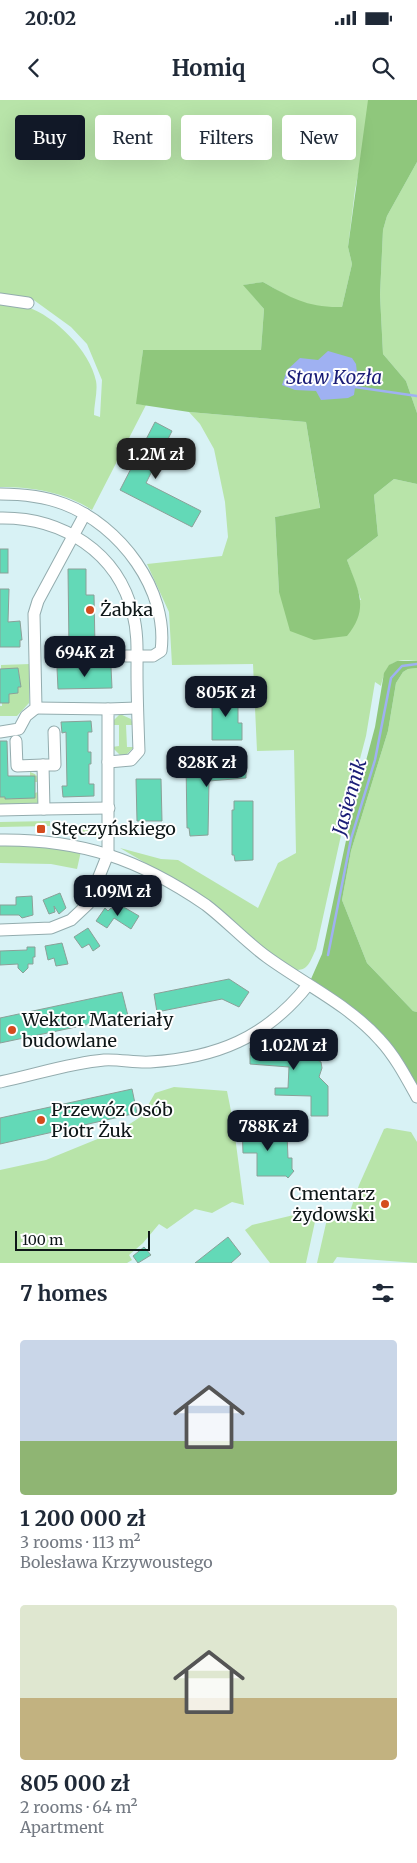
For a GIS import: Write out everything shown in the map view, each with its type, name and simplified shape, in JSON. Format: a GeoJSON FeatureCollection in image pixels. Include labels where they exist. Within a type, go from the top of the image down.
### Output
{"type":"FeatureCollection","features":[{"type":"Feature","properties":{"kind":"street"},"geometry":{"type":"LineString","coordinates":[[0,299],[28,303]]}},
{"type":"Feature","properties":{"kind":"street"},"geometry":{"type":"LineString","coordinates":[[0,494],[40,497],[66,505],[85,514],[109,531],[129,553],[152,592],[159,619],[161,651],[153,656],[131,656]]}},
{"type":"Feature","properties":{"kind":"street"},"geometry":{"type":"LineString","coordinates":[[36,708],[34,614],[38,601],[85,514]]}},
{"type":"Feature","properties":{"kind":"street"},"geometry":{"type":"LineString","coordinates":[[0,518],[46,522],[73,535],[99,555],[114,572],[126,592],[135,624],[131,656],[138,708],[138,755],[131,760],[108,762]]}},
{"type":"Feature","properties":{"kind":"street"},"geometry":{"type":"LineString","coordinates":[[0,732],[19,729],[26,716],[36,708],[138,708]]}},
{"type":"Feature","properties":{"kind":"street"},"geometry":{"type":"LineString","coordinates":[[0,930],[51,928],[71,920],[88,904],[108,854],[108,709]]}},
{"type":"Feature","properties":{"kind":"street"},"geometry":{"type":"LineString","coordinates":[[16,741],[17,766],[55,765],[54,732]]}},
{"type":"Feature","properties":{"kind":"street"},"geometry":{"type":"LineString","coordinates":[[42,765],[44,809]]}},
{"type":"Feature","properties":{"kind":"street"},"geometry":{"type":"LineString","coordinates":[[0,810],[109,808]]}},
{"type":"Feature","properties":{"kind":"street"},"geometry":{"type":"LineString","coordinates":[[0,840],[60,842],[108,854],[143,869],[206,906],[266,956],[350,1013],[380,1040],[403,1072],[417,1097]]}},
{"type":"Feature","properties":{"kind":"street"},"geometry":{"type":"LineString","coordinates":[[0,1082],[102,1060],[120,1059],[147,1062],[213,1054],[255,1034],[290,1006],[308,985]]}},
{"type":"Feature","properties":{"kind":"green space"},"geometry":{"type":"Polygon","coordinates":[[[0,100],[373,100],[355,190],[348,247],[352,264],[342,307],[322,308],[294,300],[263,282],[244,285],[264,309],[261,350],[143,350],[137,404],[146,405],[92,510],[70,499],[48,492],[0,487],[0,303],[21,305],[38,312],[60,326],[70,336],[87,358],[92,370],[96,381],[94,415],[100,417],[102,380],[87,344],[71,327],[31,298],[0,294],[0,100]]]}},
{"type":"Feature","properties":{"kind":"green space"},"geometry":{"type":"Polygon","coordinates":[[[368,100],[417,100],[417,162],[387,216],[383,230],[380,295],[383,354],[406,381],[417,413],[417,484],[394,479],[374,495],[378,536],[347,560],[360,599],[358,617],[347,636],[314,640],[290,631],[279,592],[275,517],[320,508],[306,422],[189,412],[136,404],[143,350],[261,350],[264,309],[243,285],[263,282],[310,304],[342,307],[352,264],[348,247],[368,100]]]}},
{"type":"Feature","properties":{"kind":"green space"},"geometry":{"type":"Polygon","coordinates":[[[417,162],[417,413],[406,381],[383,354],[380,295],[383,230],[387,216],[417,162]]]}},
{"type":"Feature","properties":{"kind":"green space"},"geometry":{"type":"Polygon","coordinates":[[[189,412],[306,422],[320,509],[275,517],[279,592],[361,600],[347,560],[378,536],[374,495],[394,479],[417,484],[417,661],[402,660],[392,664],[385,672],[381,686],[375,682],[366,736],[347,808],[316,949],[307,966],[301,970],[297,970],[275,957],[176,881],[120,848],[161,859],[178,860],[258,908],[278,863],[296,853],[294,750],[257,751],[253,664],[172,665],[169,612],[147,564],[222,556],[228,537],[225,502],[214,449],[200,424],[189,412]]]}},
{"type":"Feature","properties":{"kind":"green space"},"geometry":{"type":"Polygon","coordinates":[[[397,661],[417,661],[417,668],[408,669],[403,672],[396,683],[388,731],[351,851],[342,900],[367,963],[413,1011],[417,1012],[417,1086],[326,989],[311,979],[322,954],[351,817],[375,727],[384,673],[389,665],[397,661]]]}},
{"type":"Feature","properties":{"kind":"green space"},"geometry":{"type":"Polygon","coordinates":[[[30,664],[29,703],[17,716],[0,716],[0,706],[2,706],[2,703],[9,703],[8,694],[18,693],[18,687],[21,686],[18,669],[1,669],[1,665],[30,664]]]}},
{"type":"Feature","properties":{"kind":"green space"},"geometry":{"type":"Polygon","coordinates":[[[417,668],[417,1012],[413,1011],[367,963],[342,900],[351,851],[388,731],[396,683],[403,672],[408,669],[417,668]]]}},
{"type":"Feature","properties":{"kind":"green space"},"geometry":{"type":"Polygon","coordinates":[[[120,714],[131,719],[133,725],[126,725],[127,747],[134,747],[125,756],[121,756],[112,747],[119,746],[119,725],[112,725],[112,722],[120,714]]]}},
{"type":"Feature","properties":{"kind":"green space"},"geometry":{"type":"Polygon","coordinates":[[[30,772],[35,774],[40,781],[39,804],[0,807],[0,797],[5,797],[5,799],[12,799],[12,797],[35,798],[35,793],[38,792],[37,782],[35,782],[35,776],[30,776],[30,772]]]}},
{"type":"Feature","properties":{"kind":"green space"},"geometry":{"type":"Polygon","coordinates":[[[50,821],[50,826],[103,825],[102,836],[99,838],[49,826],[0,827],[0,822],[50,821]]]}},
{"type":"Feature","properties":{"kind":"green space"},"geometry":{"type":"Polygon","coordinates":[[[0,844],[29,844],[81,851],[77,869],[51,864],[0,863],[0,844]]]}},
{"type":"Feature","properties":{"kind":"green space"},"geometry":{"type":"Polygon","coordinates":[[[174,1087],[227,1091],[233,1121],[244,1205],[232,1202],[212,1213],[195,1209],[167,1229],[159,1224],[143,1243],[129,1255],[132,1260],[127,1263],[0,1263],[0,1170],[46,1160],[122,1129],[142,1116],[155,1093],[174,1087]]]}},
{"type":"Feature","properties":{"kind":"green space","name":"Cmentarz żydowski"},"geometry":{"type":"Polygon","coordinates":[[[384,1129],[411,1132],[417,1142],[417,1263],[337,1257],[333,1263],[317,1263],[327,1219],[346,1223],[359,1185],[384,1129]]]}},
{"type":"Feature","properties":{"kind":"green space"},"geometry":{"type":"Polygon","coordinates":[[[298,1214],[316,1217],[306,1263],[270,1263],[245,1230],[252,1225],[298,1214]]]}},
{"type":"Feature","properties":{"kind":"water","name":"Staw Kozła"},"geometry":{"type":"Polygon","coordinates":[[[328,351],[352,358],[356,364],[357,373],[354,395],[348,398],[321,400],[316,391],[295,390],[282,385],[287,370],[300,358],[318,360],[328,351]]]}},
{"type":"Feature","properties":{"kind":"building"},"geometry":{"type":"Polygon","coordinates":[[[155,422],[172,431],[146,483],[201,511],[192,527],[120,490],[155,422]]]}},
{"type":"Feature","properties":{"kind":"building"},"geometry":{"type":"Polygon","coordinates":[[[0,549],[8,549],[8,573],[0,573],[0,549]]]}},
{"type":"Feature","properties":{"kind":"building"},"geometry":{"type":"Polygon","coordinates":[[[68,569],[86,569],[86,595],[94,595],[95,647],[69,648],[68,569]]]}},
{"type":"Feature","properties":{"kind":"building"},"geometry":{"type":"Polygon","coordinates":[[[0,589],[9,589],[8,622],[20,621],[22,640],[20,640],[20,647],[0,647],[0,589]]]}},
{"type":"Feature","properties":{"kind":"building"},"geometry":{"type":"Polygon","coordinates":[[[111,667],[112,688],[58,689],[57,668],[111,667]]]}},
{"type":"Feature","properties":{"kind":"building"},"geometry":{"type":"Polygon","coordinates":[[[18,668],[21,687],[18,687],[18,693],[9,694],[9,703],[0,703],[0,669],[18,668]]]}},
{"type":"Feature","properties":{"kind":"building"},"geometry":{"type":"Polygon","coordinates":[[[212,695],[238,695],[238,723],[242,723],[242,740],[212,740],[212,695]]]}},
{"type":"Feature","properties":{"kind":"building"},"geometry":{"type":"Polygon","coordinates":[[[91,721],[92,732],[88,732],[88,752],[91,752],[89,784],[94,784],[94,796],[63,797],[62,786],[67,786],[66,732],[62,733],[61,722],[91,721]]]}},
{"type":"Feature","properties":{"kind":"building"},"geometry":{"type":"Polygon","coordinates":[[[0,741],[7,741],[8,776],[35,776],[35,798],[5,799],[5,797],[0,797],[0,741]]]}},
{"type":"Feature","properties":{"kind":"building"},"geometry":{"type":"Polygon","coordinates":[[[240,758],[240,760],[246,760],[246,778],[209,781],[208,835],[190,836],[189,828],[187,828],[186,762],[189,762],[189,759],[240,758]]]}},
{"type":"Feature","properties":{"kind":"building"},"geometry":{"type":"Polygon","coordinates":[[[136,779],[161,779],[162,821],[137,821],[136,779]]]}},
{"type":"Feature","properties":{"kind":"building"},"geometry":{"type":"Polygon","coordinates":[[[234,801],[253,801],[253,860],[235,861],[234,855],[232,855],[232,810],[234,810],[234,801]]]}},
{"type":"Feature","properties":{"kind":"building"},"geometry":{"type":"Polygon","coordinates":[[[60,893],[66,908],[59,914],[54,906],[55,912],[49,914],[43,900],[60,893]]]}},
{"type":"Feature","properties":{"kind":"building"},"geometry":{"type":"Polygon","coordinates":[[[32,896],[33,915],[22,918],[19,915],[0,915],[0,905],[16,905],[16,897],[32,896]]]}},
{"type":"Feature","properties":{"kind":"building"},"geometry":{"type":"Polygon","coordinates":[[[122,906],[139,916],[131,929],[114,918],[107,928],[96,921],[105,908],[108,911],[111,908],[118,913],[122,906]]]}},
{"type":"Feature","properties":{"kind":"building"},"geometry":{"type":"Polygon","coordinates":[[[88,928],[100,946],[93,951],[89,944],[82,948],[74,937],[88,928]]]}},
{"type":"Feature","properties":{"kind":"building"},"geometry":{"type":"Polygon","coordinates":[[[62,943],[68,964],[56,966],[54,958],[48,960],[45,946],[62,943]]]}},
{"type":"Feature","properties":{"kind":"building"},"geometry":{"type":"Polygon","coordinates":[[[27,947],[35,947],[35,957],[33,957],[33,964],[28,964],[28,968],[23,973],[18,968],[18,964],[0,965],[0,951],[27,950],[27,947]]]}},
{"type":"Feature","properties":{"kind":"building"},"geometry":{"type":"Polygon","coordinates":[[[229,979],[249,992],[239,1007],[222,999],[157,1012],[154,994],[229,979]]]}},
{"type":"Feature","properties":{"kind":"building"},"geometry":{"type":"Polygon","coordinates":[[[122,992],[128,1016],[0,1043],[0,1018],[122,992]]]}},
{"type":"Feature","properties":{"kind":"building"},"geometry":{"type":"Polygon","coordinates":[[[270,1036],[296,1036],[296,1061],[310,1056],[321,1062],[322,1068],[319,1077],[328,1086],[328,1116],[311,1116],[311,1096],[275,1095],[275,1088],[288,1088],[289,1067],[250,1064],[250,1048],[254,1048],[254,1043],[270,1043],[270,1036]]]}},
{"type":"Feature","properties":{"kind":"building"},"geometry":{"type":"Polygon","coordinates":[[[132,1089],[137,1113],[0,1144],[0,1118],[132,1089]]]}},
{"type":"Feature","properties":{"kind":"building"},"geometry":{"type":"Polygon","coordinates":[[[242,1124],[256,1124],[256,1134],[287,1134],[288,1158],[292,1158],[292,1169],[294,1171],[288,1178],[286,1176],[257,1176],[257,1153],[243,1153],[242,1124]]]}},
{"type":"Feature","properties":{"kind":"building"},"geometry":{"type":"Polygon","coordinates":[[[228,1237],[241,1254],[231,1263],[195,1263],[228,1237]]]}},
{"type":"Feature","properties":{"kind":"building"},"geometry":{"type":"Polygon","coordinates":[[[144,1247],[151,1255],[138,1263],[133,1256],[144,1247]]]}},
{"type":"Feature","properties":{"kind":"waterway"},"geometry":{"type":"LineString","coordinates":[[355,387],[417,396]]}},
{"type":"Feature","properties":{"kind":"waterway","name":"Jasiennik"},"geometry":{"type":"LineString","coordinates":[[328,955],[351,839],[375,760],[391,678],[402,666],[417,664]]}},
{"type":"Feature","properties":{"kind":"place","name":"Żabka"},"geometry":{"type":"Point","coordinates":[90,610]}},
{"type":"Feature","properties":{"kind":"place","name":"Stęczyńskiego"},"geometry":{"type":"Point","coordinates":[41,829]}},
{"type":"Feature","properties":{"kind":"place","name":"Wektor Materiały budowlane"},"geometry":{"type":"Point","coordinates":[12,1030]}},
{"type":"Feature","properties":{"kind":"place","name":"Przewóz Osób Piotr Żuk"},"geometry":{"type":"Point","coordinates":[41,1120]}},
{"type":"Feature","properties":{"kind":"place","name":"Cmentarz żydowski"},"geometry":{"type":"Point","coordinates":[385,1204]}}]}
